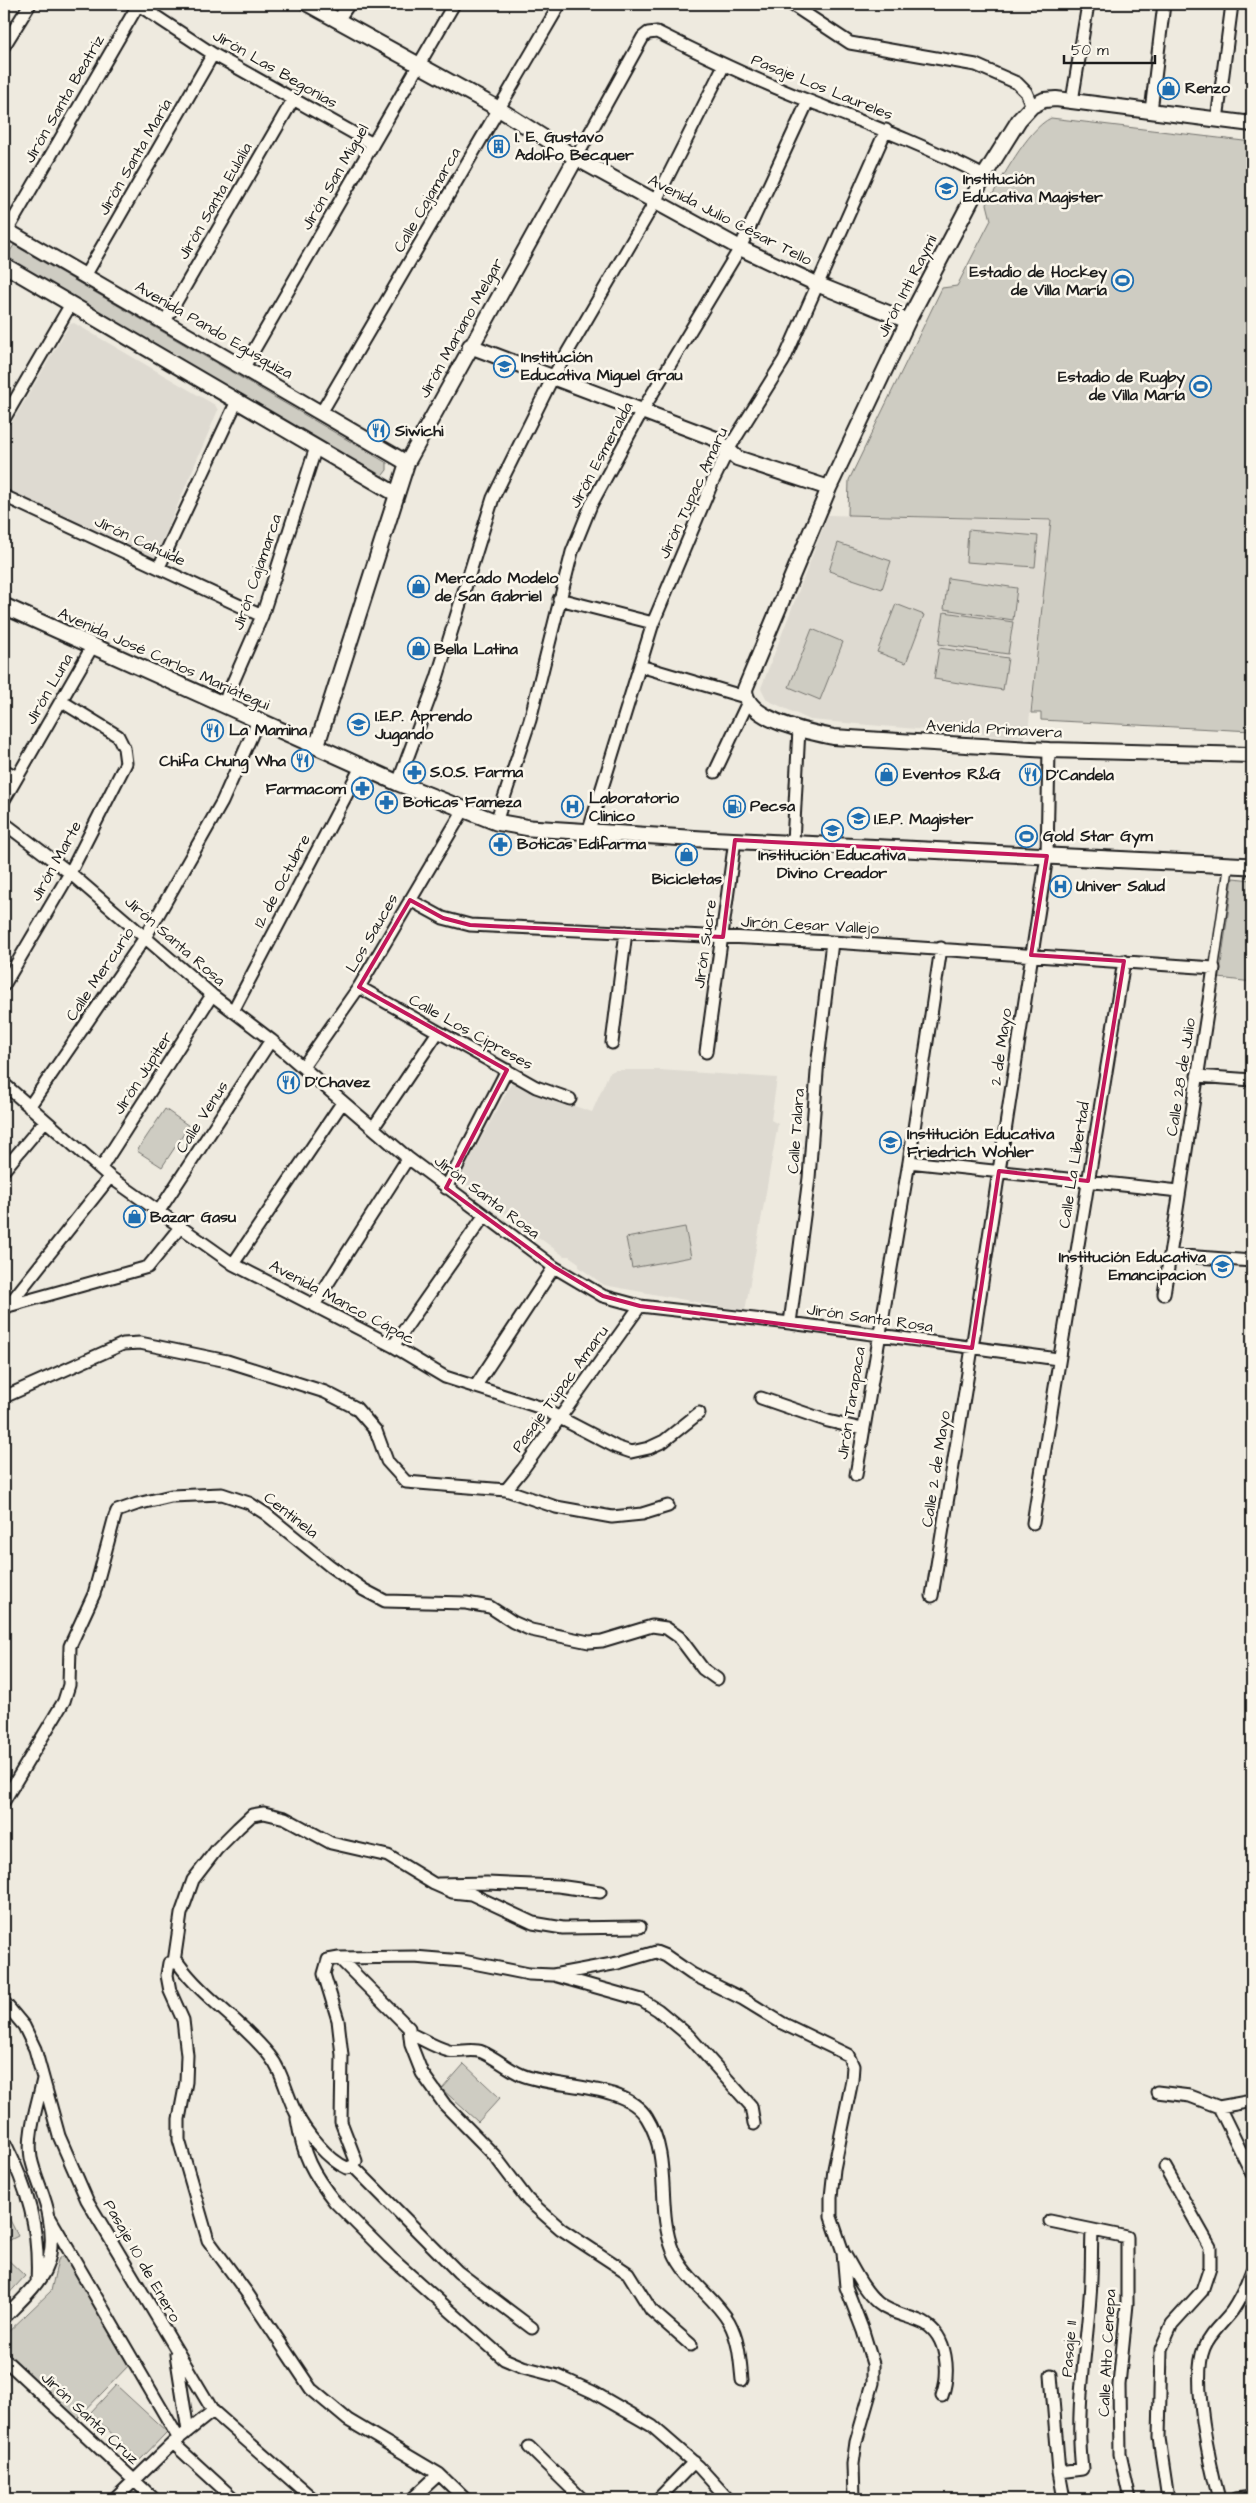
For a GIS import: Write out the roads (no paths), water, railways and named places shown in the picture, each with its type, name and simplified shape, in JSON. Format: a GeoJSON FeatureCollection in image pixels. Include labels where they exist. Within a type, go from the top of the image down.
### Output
{"type":"FeatureCollection","features":[{"type":"Feature","properties":{"kind":"main road","name":"Avenida José Carlos Mariátegui"},"geometry":{"type":"LineString","coordinates":[[5,611],[92,647],[463,811],[496,822],[530,828],[735,840],[1252,866]]}},
{"type":"Feature","properties":{"kind":"street"},"geometry":{"type":"LineString","coordinates":[[4,46],[30,4]]}},
{"type":"Feature","properties":{"kind":"street","name":"Jirón Las Begonias"},"geometry":{"type":"LineString","coordinates":[[137,4],[213,54],[373,144]]}},
{"type":"Feature","properties":{"kind":"street","name":"Jirón Santa Beatriz"},"geometry":{"type":"LineString","coordinates":[[5,232],[137,4]]}},
{"type":"Feature","properties":{"kind":"street","name":"Avenida Julio César Tello"},"geometry":{"type":"LineString","coordinates":[[308,4],[419,64],[499,110],[576,158],[740,248],[819,285],[908,321]]}},
{"type":"Feature","properties":{"kind":"street"},"geometry":{"type":"LineString","coordinates":[[338,20],[349,4]]}},
{"type":"Feature","properties":{"kind":"street","name":"Jirón San Miguel"},"geometry":{"type":"LineString","coordinates":[[244,367],[454,4]]}},
{"type":"Feature","properties":{"kind":"street","name":"Calle Cajamarca"},"geometry":{"type":"LineString","coordinates":[[322,413],[560,4]]}},
{"type":"Feature","properties":{"kind":"street"},"geometry":{"type":"LineString","coordinates":[[790,4],[850,43],[976,65],[1017,83],[1026,92],[1032,106],[1044,100],[1056,99],[1252,124]]}},
{"type":"Feature","properties":{"kind":"street"},"geometry":{"type":"LineString","coordinates":[[1072,101],[1088,4]]}},
{"type":"Feature","properties":{"kind":"street"},"geometry":{"type":"LineString","coordinates":[[1151,111],[1164,4]]}},
{"type":"Feature","properties":{"kind":"street"},"geometry":{"type":"LineString","coordinates":[[1217,120],[1232,4]]}},
{"type":"Feature","properties":{"kind":"street"},"geometry":{"type":"LineString","coordinates":[[4,21],[14,28]]}},
{"type":"Feature","properties":{"kind":"street","name":"Pasaje Los Laureles"},"geometry":{"type":"LineString","coordinates":[[648,33],[657,32],[724,65],[808,101],[886,130],[984,176]]}},
{"type":"Feature","properties":{"kind":"street","name":"Jirón Mariano Melgar"},"geometry":{"type":"LineString","coordinates":[[316,745],[407,463],[642,36],[648,33]]}},
{"type":"Feature","properties":{"kind":"street","name":"Jirón Santa María"},"geometry":{"type":"LineString","coordinates":[[86,276],[213,54]]}},
{"type":"Feature","properties":{"kind":"street"},"geometry":{"type":"LineString","coordinates":[[398,783],[437,678],[493,498],[553,378],[655,202],[724,65]]}},
{"type":"Feature","properties":{"kind":"street","name":"Jirón Santa Eulalia"},"geometry":{"type":"LineString","coordinates":[[165,321],[294,98]]}},
{"type":"Feature","properties":{"kind":"street","name":"Jirón Esmeralda"},"geometry":{"type":"LineString","coordinates":[[496,822],[530,720],[572,552],[591,505],[642,411],[740,248],[808,101]]}},
{"type":"Feature","properties":{"kind":"street","name":"Jirón Inti Raymi"},"geometry":{"type":"LineString","coordinates":[[747,699],[746,689],[829,488],[908,321],[984,176],[1019,120],[1032,106]]}},
{"type":"Feature","properties":{"kind":"street","name":"Jirón Tupac Amaru"},"geometry":{"type":"LineString","coordinates":[[588,830],[653,623],[728,450],[784,360],[819,285],[886,130]]}},
{"type":"Feature","properties":{"kind":"street","name":"Avenida Pando Egusquiza"},"geometry":{"type":"LineString","coordinates":[[5,232],[165,321],[407,463]]}},
{"type":"Feature","properties":{"kind":"street"},"geometry":{"type":"LineString","coordinates":[[4,265],[396,494]]}},
{"type":"Feature","properties":{"kind":"street"},"geometry":{"type":"LineString","coordinates":[[4,420],[71,304]]}},
{"type":"Feature","properties":{"kind":"street"},"geometry":{"type":"LineString","coordinates":[[470,346],[716,439],[737,458],[829,488]]}},
{"type":"Feature","properties":{"kind":"street"},"geometry":{"type":"LineString","coordinates":[[159,567],[237,401]]}},
{"type":"Feature","properties":{"kind":"street","name":"Jirón Cajamarca"},"geometry":{"type":"LineString","coordinates":[[223,705],[262,616],[316,447]]}},
{"type":"Feature","properties":{"kind":"street","name":"Jirón Cahuide"},"geometry":{"type":"LineString","coordinates":[[4,496],[262,616]]}},
{"type":"Feature","properties":{"kind":"street"},"geometry":{"type":"LineString","coordinates":[[559,599],[653,623]]}},
{"type":"Feature","properties":{"kind":"street","name":"Jirón Luna"},"geometry":{"type":"LineString","coordinates":[[4,800],[92,647]]}},
{"type":"Feature","properties":{"kind":"street"},"geometry":{"type":"LineString","coordinates":[[640,666],[747,699],[715,772]]}},
{"type":"Feature","properties":{"kind":"street","name":"Avenida Primavera"},"geometry":{"type":"LineString","coordinates":[[747,699],[757,711],[799,729],[833,738],[1049,750],[1252,755]]}},
{"type":"Feature","properties":{"kind":"street","name":"Jirón Marte"},"geometry":{"type":"LineString","coordinates":[[4,985],[70,873],[126,763],[124,748],[118,736],[61,701]]}},
{"type":"Feature","properties":{"kind":"street","name":"Calle Mercurio"},"geometry":{"type":"LineString","coordinates":[[29,1106],[146,936],[222,802],[258,721]]}},
{"type":"Feature","properties":{"kind":"street"},"geometry":{"type":"LineString","coordinates":[[793,842],[799,729]]}},
{"type":"Feature","properties":{"kind":"street","name":"2 de Mayo"},"geometry":{"type":"LineString","coordinates":[[972,1348],[1046,856],[1049,750]]}},
{"type":"Feature","properties":{"kind":"street","name":"12 de Octubre"},"geometry":{"type":"LineString","coordinates":[[233,1011],[360,766]]}},
{"type":"Feature","properties":{"kind":"street"},"geometry":{"type":"LineString","coordinates":[[4,770],[17,777]]}},
{"type":"Feature","properties":{"kind":"street","name":"Los Sauces"},"geometry":{"type":"LineString","coordinates":[[303,1067],[359,987],[463,811]]}},
{"type":"Feature","properties":{"kind":"street","name":"Jirón Santa Rosa"},"geometry":{"type":"LineString","coordinates":[[4,823],[70,873],[146,936],[212,995],[271,1040],[408,1158],[554,1267],[603,1296],[640,1306],[790,1323],[1058,1359]]}},
{"type":"Feature","properties":{"kind":"street","name":"Jirón Sucre"},"geometry":{"type":"LineString","coordinates":[[706,1052],[735,840]]}},
{"type":"Feature","properties":{"kind":"street","name":"Calle 28 de Julio"},"geometry":{"type":"LineString","coordinates":[[1164,1294],[1229,865]]}},
{"type":"Feature","properties":{"kind":"street","name":"Jirón Cesar Vallejo"},"geometry":{"type":"LineString","coordinates":[[410,900],[443,918],[470,925],[941,948],[1214,968]]}},
{"type":"Feature","properties":{"kind":"street"},"geometry":{"type":"LineString","coordinates":[[612,1043],[626,932]]}},
{"type":"Feature","properties":{"kind":"street","name":"Calle Talara"},"geometry":{"type":"LineString","coordinates":[[790,1323],[809,1178],[818,1059],[832,942]]}},
{"type":"Feature","properties":{"kind":"street"},"geometry":{"type":"LineString","coordinates":[[879,1336],[909,1162],[941,948]]}},
{"type":"Feature","properties":{"kind":"street","name":"Calle La Libertad"},"geometry":{"type":"LineString","coordinates":[[1033,1523],[1058,1359],[1124,961]]}},
{"type":"Feature","properties":{"kind":"street","name":"Calle Los Cipreses"},"geometry":{"type":"LineString","coordinates":[[359,987],[536,1087],[570,1099]]}},
{"type":"Feature","properties":{"kind":"street","name":"Jirón Júpiter"},"geometry":{"type":"LineString","coordinates":[[101,1168],[212,995]]}},
{"type":"Feature","properties":{"kind":"street"},"geometry":{"type":"LineString","coordinates":[[373,1128],[438,1032]]}},
{"type":"Feature","properties":{"kind":"street","name":"Calle Venus"},"geometry":{"type":"LineString","coordinates":[[159,1211],[271,1040]]}},
{"type":"Feature","properties":{"kind":"street"},"geometry":{"type":"LineString","coordinates":[[446,1188],[506,1070]]}},
{"type":"Feature","properties":{"kind":"street"},"geometry":{"type":"LineString","coordinates":[[1197,1076],[1252,1080]]}},
{"type":"Feature","properties":{"kind":"street","name":"Avenida Manco Cápac"},"geometry":{"type":"LineString","coordinates":[[4,1084],[110,1177],[233,1264],[393,1346],[445,1377],[539,1407],[616,1447],[631,1452],[649,1448],[664,1441],[699,1413]]}},
{"type":"Feature","properties":{"kind":"street"},"geometry":{"type":"LineString","coordinates":[[233,1264],[342,1103]]}},
{"type":"Feature","properties":{"kind":"street"},"geometry":{"type":"LineString","coordinates":[[4,1170],[45,1121]]}},
{"type":"Feature","properties":{"kind":"street"},"geometry":{"type":"LineString","coordinates":[[314,1305],[408,1158]]}},
{"type":"Feature","properties":{"kind":"street"},"geometry":{"type":"LineString","coordinates":[[909,1162],[999,1170],[1180,1191]]}},
{"type":"Feature","properties":{"kind":"street"},"geometry":{"type":"LineString","coordinates":[[5,1306],[110,1177]]}},
{"type":"Feature","properties":{"kind":"street"},"geometry":{"type":"LineString","coordinates":[[393,1346],[484,1216]]}},
{"type":"Feature","properties":{"kind":"street"},"geometry":{"type":"LineString","coordinates":[[5,1306],[148,1267],[181,1226]]}},
{"type":"Feature","properties":{"kind":"street"},"geometry":{"type":"LineString","coordinates":[[1170,1255],[1252,1258]]}},
{"type":"Feature","properties":{"kind":"street"},"geometry":{"type":"LineString","coordinates":[[475,1387],[554,1267]]}},
{"type":"Feature","properties":{"kind":"street","name":"Pasaje Túpac Amaru"},"geometry":{"type":"LineString","coordinates":[[506,1490],[524,1469],[559,1417],[640,1306]]}},
{"type":"Feature","properties":{"kind":"street","name":"Jirón Tarapaca"},"geometry":{"type":"LineString","coordinates":[[856,1475],[862,1429],[879,1336]]}},
{"type":"Feature","properties":{"kind":"street"},"geometry":{"type":"LineString","coordinates":[[4,1397],[98,1354],[123,1344],[140,1342],[227,1361],[325,1392],[356,1408],[376,1431],[387,1461],[406,1482],[506,1490],[556,1508],[612,1517],[642,1514],[668,1506]]}},
{"type":"Feature","properties":{"kind":"street","name":"Calle 2 de Mayo"},"geometry":{"type":"LineString","coordinates":[[932,1596],[972,1348]]}},
{"type":"Feature","properties":{"kind":"street"},"geometry":{"type":"LineString","coordinates":[[761,1398],[811,1416],[862,1429]]}},
{"type":"Feature","properties":{"kind":"street","name":"Centinela"},"geometry":{"type":"LineString","coordinates":[[4,1801],[64,1701],[69,1686],[70,1646],[94,1594],[117,1511],[171,1496],[222,1494],[249,1503],[266,1514],[330,1566],[364,1590],[385,1601],[466,1603],[490,1607],[513,1622],[531,1630],[589,1642],[602,1641],[652,1626],[666,1628],[679,1636],[703,1669],[717,1680]]}},
{"type":"Feature","properties":{"kind":"street"},"geometry":{"type":"LineString","coordinates":[[174,1962],[181,1914],[193,1880],[217,1850],[252,1815],[264,1813],[275,1814],[331,1843],[388,1856],[434,1884],[452,1892],[471,1894],[533,1922],[563,1928],[640,1927]]}},
{"type":"Feature","properties":{"kind":"street"},"geometry":{"type":"LineString","coordinates":[[434,1884],[487,1883],[558,1886],[600,1892]]}},
{"type":"Feature","properties":{"kind":"street"},"geometry":{"type":"LineString","coordinates":[[296,2114],[335,2163],[347,2168],[353,2166],[356,2161],[354,2152],[341,2122],[342,2055],[338,2020],[324,1974],[328,1960],[339,1958],[414,1957],[463,1961],[530,1974],[553,1975],[618,1963],[656,1952],[666,1956],[692,1974],[744,1999],[782,2023],[848,2055],[853,2066],[852,2080],[835,2160],[831,2217],[843,2252],[868,2293],[880,2304],[925,2324],[938,2338],[947,2371],[942,2396]]}},
{"type":"Feature","properties":{"kind":"street"},"geometry":{"type":"LineString","coordinates":[[339,1958],[409,2028],[411,2045],[422,2073],[445,2105],[500,2162],[528,2200],[561,2229],[628,2273],[651,2310],[691,2345]]}},
{"type":"Feature","properties":{"kind":"street"},"geometry":{"type":"LineString","coordinates":[[464,2499],[439,2474],[348,2420],[310,2389],[247,2293],[208,2240],[179,2140],[179,2119],[186,2082],[187,2055],[183,2020],[170,1991],[166,1968],[169,1963],[178,1963],[209,1999],[269,2055],[281,2075],[296,2114],[301,2142],[310,2168],[335,2202],[411,2276],[504,2359],[523,2367],[558,2376],[593,2392],[652,2426],[694,2462],[728,2499]]}},
{"type":"Feature","properties":{"kind":"street"},"geometry":{"type":"LineString","coordinates":[[553,1975],[642,2000],[658,2010],[688,2035],[751,2106],[754,2124]]}},
{"type":"Feature","properties":{"kind":"street","name":"Pasaje 10 de Enero"},"geometry":{"type":"LineString","coordinates":[[4,2002],[24,2026],[43,2075],[58,2136],[87,2200],[213,2410],[313,2499]]}},
{"type":"Feature","properties":{"kind":"street"},"geometry":{"type":"LineString","coordinates":[[410,2034],[448,2050],[480,2051],[521,2075],[574,2084],[617,2096],[635,2106],[647,2118],[659,2149],[667,2229],[674,2252],[698,2288],[719,2309],[729,2323],[739,2348],[742,2380]]}},
{"type":"Feature","properties":{"kind":"street"},"geometry":{"type":"LineString","coordinates":[[43,2075],[32,2133],[31,2156],[49,2217],[176,2441],[234,2499]]}},
{"type":"Feature","properties":{"kind":"street"},"geometry":{"type":"LineString","coordinates":[[1156,2092],[1190,2096],[1219,2107],[1252,2102]]}},
{"type":"Feature","properties":{"kind":"street"},"geometry":{"type":"LineString","coordinates":[[1219,2107],[1252,2174]]}},
{"type":"Feature","properties":{"kind":"street"},"geometry":{"type":"LineString","coordinates":[[4,2141],[28,2194],[34,2222],[38,2257],[37,2283]]}},
{"type":"Feature","properties":{"kind":"street"},"geometry":{"type":"LineString","coordinates":[[353,2166],[458,2272],[532,2328]]}},
{"type":"Feature","properties":{"kind":"street"},"geometry":{"type":"LineString","coordinates":[[1165,2167],[1210,2247],[1210,2267],[1202,2291],[1172,2324],[1161,2349],[1159,2438],[1168,2499]]}},
{"type":"Feature","properties":{"kind":"street"},"geometry":{"type":"LineString","coordinates":[[4,2318],[46,2272],[51,2258],[49,2217]]}},
{"type":"Feature","properties":{"kind":"street"},"geometry":{"type":"LineString","coordinates":[[1050,2222],[1092,2232]]}},
{"type":"Feature","properties":{"kind":"street","name":"Calle Alto Cenepa"},"geometry":{"type":"LineString","coordinates":[[1092,2232],[1127,2237],[1128,2304],[1119,2385],[1120,2454],[1130,2499]]}},
{"type":"Feature","properties":{"kind":"street","name":"Pasaje 11"},"geometry":{"type":"LineString","coordinates":[[1059,2472],[1082,2468],[1080,2408],[1090,2295],[1092,2232]]}},
{"type":"Feature","properties":{"kind":"street"},"geometry":{"type":"LineString","coordinates":[[843,2252],[846,2287],[873,2364],[873,2383],[856,2442],[854,2499]]}},
{"type":"Feature","properties":{"kind":"street"},"geometry":{"type":"LineString","coordinates":[[1219,2499],[1207,2454],[1200,2362],[1204,2347],[1233,2310],[1252,2270]]}},
{"type":"Feature","properties":{"kind":"street"},"geometry":{"type":"LineString","coordinates":[[174,2347],[188,2431]]}},
{"type":"Feature","properties":{"kind":"street","name":"Jirón Santa Cruz"},"geometry":{"type":"LineString","coordinates":[[4,2359],[154,2499]]}},
{"type":"Feature","properties":{"kind":"street"},"geometry":{"type":"LineString","coordinates":[[1051,2375],[1059,2472],[1064,2499]]}},
{"type":"Feature","properties":{"kind":"street"},"geometry":{"type":"LineString","coordinates":[[115,2499],[176,2441],[213,2410]]}},
{"type":"Feature","properties":{"kind":"street"},"geometry":{"type":"LineString","coordinates":[[529,2447],[582,2499]]}},
{"type":"Feature","properties":{"kind":"street"},"geometry":{"type":"LineString","coordinates":[[658,2499],[694,2462]]}},
{"type":"Feature","properties":{"kind":"street"},"geometry":{"type":"LineString","coordinates":[[412,2499],[439,2474]]}},
{"type":"Feature","properties":{"kind":"street"},"geometry":{"type":"LineString","coordinates":[[1234,2499],[1252,2497]]}},
{"type":"Feature","properties":{"kind":"place","name":"Renzo"},"geometry":{"type":"Point","coordinates":[1169,88]}},
{"type":"Feature","properties":{"kind":"place","name":"I. E. Gustavo Adolfo Becquer"},"geometry":{"type":"Point","coordinates":[499,146]}},
{"type":"Feature","properties":{"kind":"place","name":"Institución Educativa Magister"},"geometry":{"type":"Point","coordinates":[947,188]}},
{"type":"Feature","properties":{"kind":"place","name":"Estadio de Hockey de Villa María"},"geometry":{"type":"Point","coordinates":[1123,281]}},
{"type":"Feature","properties":{"kind":"place","name":"Institución Educativa Miguel Grau"},"geometry":{"type":"Point","coordinates":[505,366]}},
{"type":"Feature","properties":{"kind":"place","name":"Estadio de Rugby de Villa María"},"geometry":{"type":"Point","coordinates":[1201,386]}},
{"type":"Feature","properties":{"kind":"place","name":"Siwichi"},"geometry":{"type":"Point","coordinates":[379,431]}},
{"type":"Feature","properties":{"kind":"place","name":"Mercado Modelo de San Gabriel"},"geometry":{"type":"Point","coordinates":[419,587]}},
{"type":"Feature","properties":{"kind":"place","name":"Bella Latina"},"geometry":{"type":"Point","coordinates":[418,649]}},
{"type":"Feature","properties":{"kind":"place","name":"I.E.P. Aprendo Jugando"},"geometry":{"type":"Point","coordinates":[359,725]}},
{"type":"Feature","properties":{"kind":"place","name":"La Mamina"},"geometry":{"type":"Point","coordinates":[213,730]}},
{"type":"Feature","properties":{"kind":"place","name":"Chifa Chung Wha"},"geometry":{"type":"Point","coordinates":[302,761]}},
{"type":"Feature","properties":{"kind":"place","name":"S.O.S. Farma"},"geometry":{"type":"Point","coordinates":[414,772]}},
{"type":"Feature","properties":{"kind":"place","name":"Eventos R&G"},"geometry":{"type":"Point","coordinates":[887,774]}},
{"type":"Feature","properties":{"kind":"place","name":"D'Candela"},"geometry":{"type":"Point","coordinates":[1030,775]}},
{"type":"Feature","properties":{"kind":"place","name":"Farmacom"},"geometry":{"type":"Point","coordinates":[362,789]}},
{"type":"Feature","properties":{"kind":"place","name":"Boticas Fameza"},"geometry":{"type":"Point","coordinates":[387,802]}},
{"type":"Feature","properties":{"kind":"place","name":"Pecsa"},"geometry":{"type":"Point","coordinates":[734,806]}},
{"type":"Feature","properties":{"kind":"place","name":"Laboratorio Clinico"},"geometry":{"type":"Point","coordinates":[573,807]}},
{"type":"Feature","properties":{"kind":"place","name":"I.E.P. Magister"},"geometry":{"type":"Point","coordinates":[858,819]}},
{"type":"Feature","properties":{"kind":"place","name":"Institución Educativa Divino Creador"},"geometry":{"type":"Point","coordinates":[832,831]}},
{"type":"Feature","properties":{"kind":"place","name":"Gold Star Gym"},"geometry":{"type":"Point","coordinates":[1027,836]}},
{"type":"Feature","properties":{"kind":"place","name":"Boticas Edifarma"},"geometry":{"type":"Point","coordinates":[501,844]}},
{"type":"Feature","properties":{"kind":"place","name":"Bicicletas"},"geometry":{"type":"Point","coordinates":[687,855]}},
{"type":"Feature","properties":{"kind":"place","name":"Univer Salud"},"geometry":{"type":"Point","coordinates":[1060,886]}},
{"type":"Feature","properties":{"kind":"place","name":"D'Chavez"},"geometry":{"type":"Point","coordinates":[289,1082]}},
{"type":"Feature","properties":{"kind":"place","name":"Institución Educativa Friedrich Wohler"},"geometry":{"type":"Point","coordinates":[891,1143]}},
{"type":"Feature","properties":{"kind":"place","name":"Bazar Gasu"},"geometry":{"type":"Point","coordinates":[134,1217]}},
{"type":"Feature","properties":{"kind":"place","name":"Institución Educativa Emancipacion"},"geometry":{"type":"Point","coordinates":[1222,1266]}}]}
